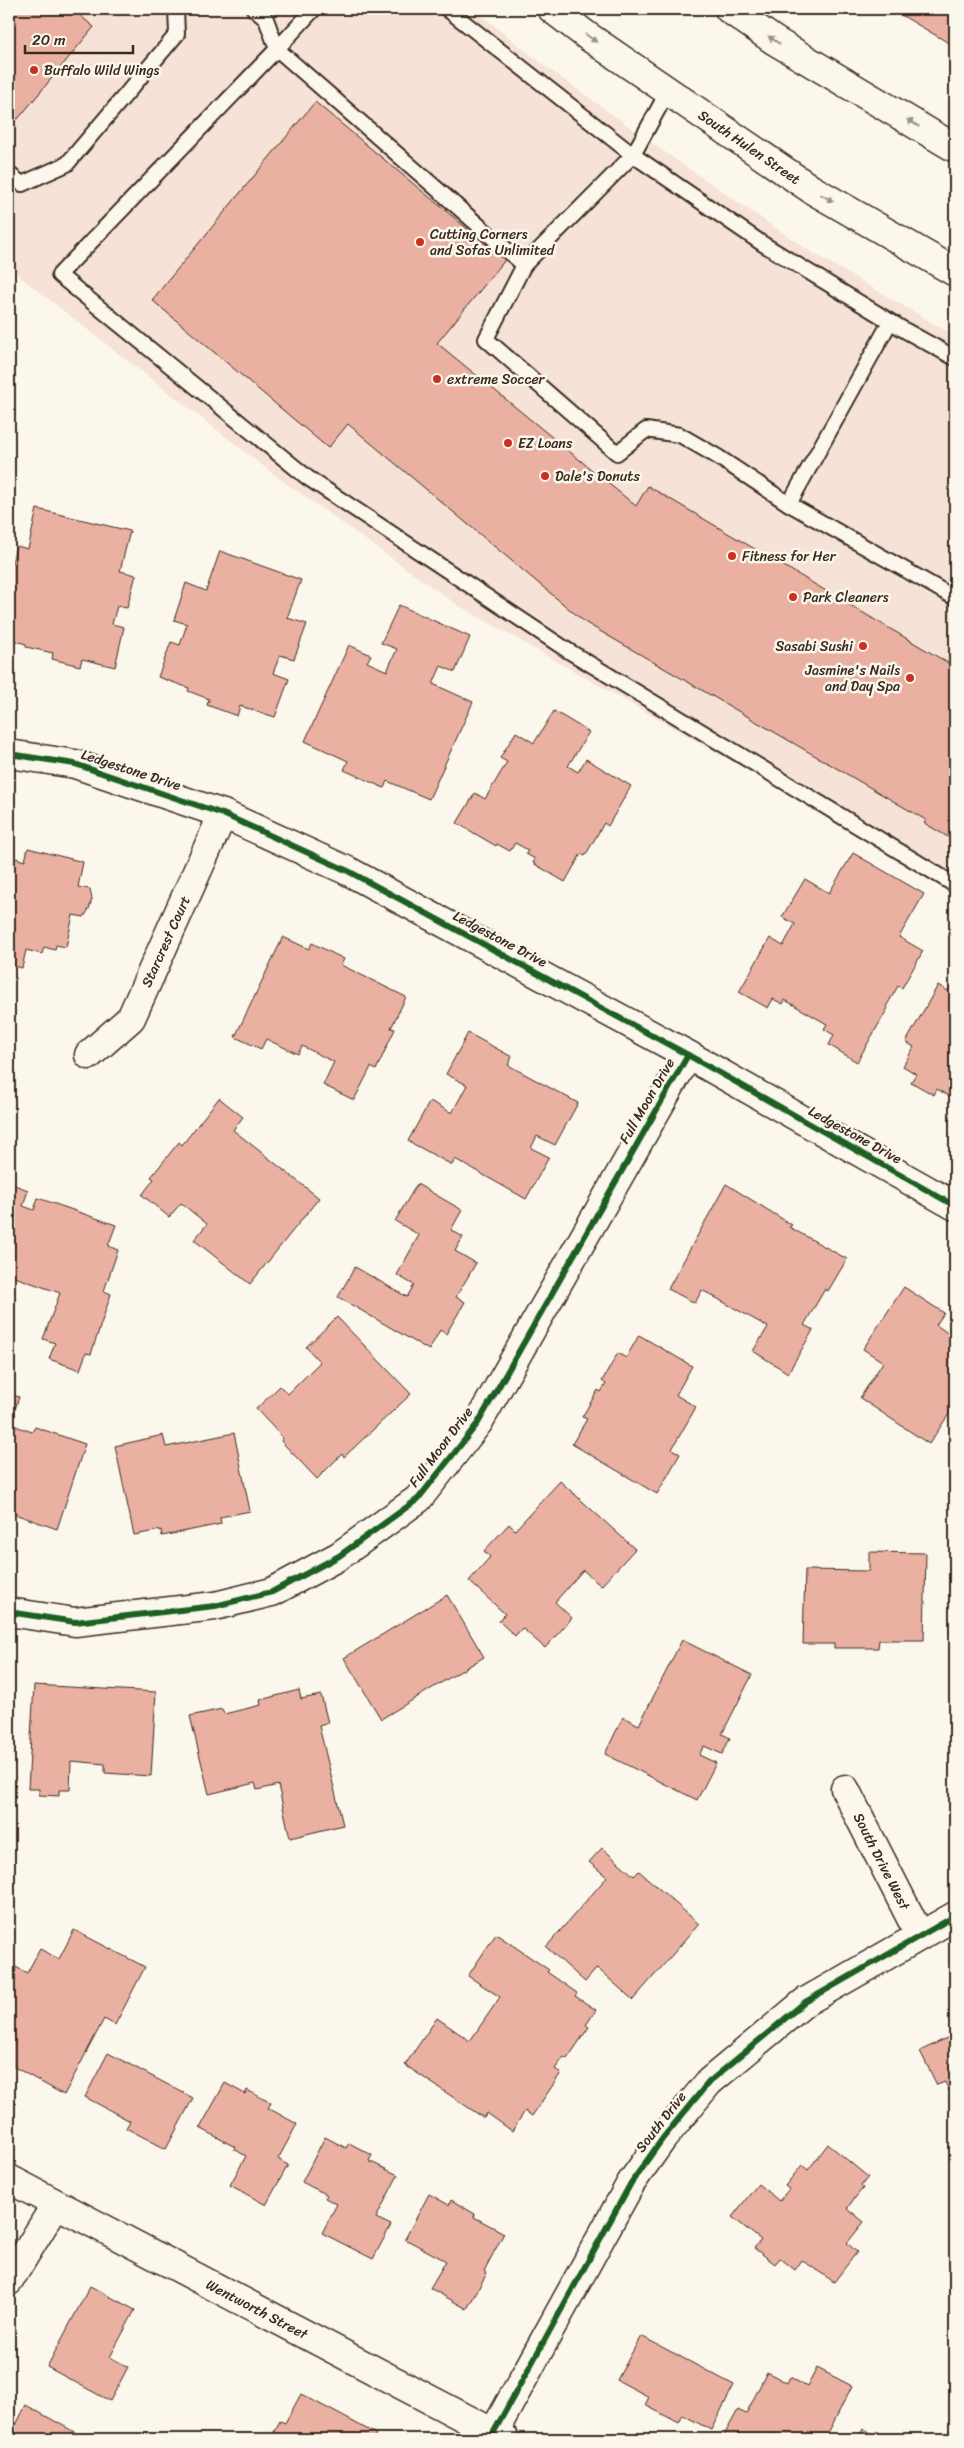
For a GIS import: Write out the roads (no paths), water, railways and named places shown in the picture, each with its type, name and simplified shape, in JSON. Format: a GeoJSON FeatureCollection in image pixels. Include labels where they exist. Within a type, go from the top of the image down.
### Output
{"type":"FeatureCollection","features":[{"type":"Feature","properties":{"kind":"street","name":"South Hulen Street"},"geometry":{"type":"LineString","coordinates":[[552,9],[811,189],[955,272]]}},
{"type":"Feature","properties":{"kind":"street"},"geometry":{"type":"LineString","coordinates":[[729,9],[775,41],[955,148]]}},
{"type":"Feature","properties":{"kind":"street","name":"Ledgestone Drive"},"geometry":{"type":"LineString","coordinates":[[9,754],[75,764],[223,814],[348,871],[688,1055],[955,1206]]}},
{"type":"Feature","properties":{"kind":"street","name":"Starcrest Court"},"geometry":{"type":"LineString","coordinates":[[89,1054],[130,1018],[223,814]]}},
{"type":"Feature","properties":{"kind":"street","name":"Full Moon Drive"},"geometry":{"type":"LineString","coordinates":[[9,1612],[75,1622],[215,1606],[272,1592],[339,1556],[418,1499],[478,1423],[688,1055]]}},
{"type":"Feature","properties":{"kind":"street","name":"South Drive West"},"geometry":{"type":"LineString","coordinates":[[845,1789],[919,1934]]}},
{"type":"Feature","properties":{"kind":"street","name":"South Drive"},"geometry":{"type":"LineString","coordinates":[[496,2437],[631,2183],[709,2082],[805,2002],[919,1934],[955,1916]]}},
{"type":"Feature","properties":{"kind":"street","name":"Wentworth Street"},"geometry":{"type":"LineString","coordinates":[[9,2179],[496,2437]]}},
{"type":"Feature","properties":{"kind":"street"},"geometry":{"type":"LineString","coordinates":[[9,2281],[56,2204]]}},
{"type":"Feature","properties":{"kind":"lane"},"geometry":{"type":"LineString","coordinates":[[9,174],[22,184],[67,164],[177,34],[176,9]]}},
{"type":"Feature","properties":{"kind":"lane"},"geometry":{"type":"LineString","coordinates":[[254,9],[266,19],[277,50],[524,265]]}},
{"type":"Feature","properties":{"kind":"lane"},"geometry":{"type":"LineString","coordinates":[[314,9],[277,50],[59,275],[308,478],[568,650],[955,885]]}},
{"type":"Feature","properties":{"kind":"lane"},"geometry":{"type":"LineString","coordinates":[[448,9],[633,155],[763,244],[890,322],[955,358]]}},
{"type":"Feature","properties":{"kind":"lane"},"geometry":{"type":"LineString","coordinates":[[668,91],[633,155],[524,265],[486,339],[617,453],[646,430],[680,435],[718,457],[789,504],[955,598]]}},
{"type":"Feature","properties":{"kind":"lane"},"geometry":{"type":"LineString","coordinates":[[789,504],[890,322]]}},
{"type":"Feature","properties":{"kind":"place","name":"Buffalo Wild Wings"},"geometry":{"type":"Point","coordinates":[34,70]}},
{"type":"Feature","properties":{"kind":"place","name":"Cutting Corners and Sofas Unlimited"},"geometry":{"type":"Point","coordinates":[420,242]}},
{"type":"Feature","properties":{"kind":"place","name":"extreme Soccer"},"geometry":{"type":"Point","coordinates":[437,379]}},
{"type":"Feature","properties":{"kind":"place","name":"EZ Loans"},"geometry":{"type":"Point","coordinates":[508,443]}},
{"type":"Feature","properties":{"kind":"place","name":"Dale's Donuts"},"geometry":{"type":"Point","coordinates":[545,476]}},
{"type":"Feature","properties":{"kind":"place","name":"Fitness for Her"},"geometry":{"type":"Point","coordinates":[732,556]}},
{"type":"Feature","properties":{"kind":"place","name":"Park Cleaners"},"geometry":{"type":"Point","coordinates":[793,597]}},
{"type":"Feature","properties":{"kind":"place","name":"Sasabi Sushi"},"geometry":{"type":"Point","coordinates":[863,646]}},
{"type":"Feature","properties":{"kind":"place","name":"Jasmine's Nails and Day Spa"},"geometry":{"type":"Point","coordinates":[910,678]}}]}
